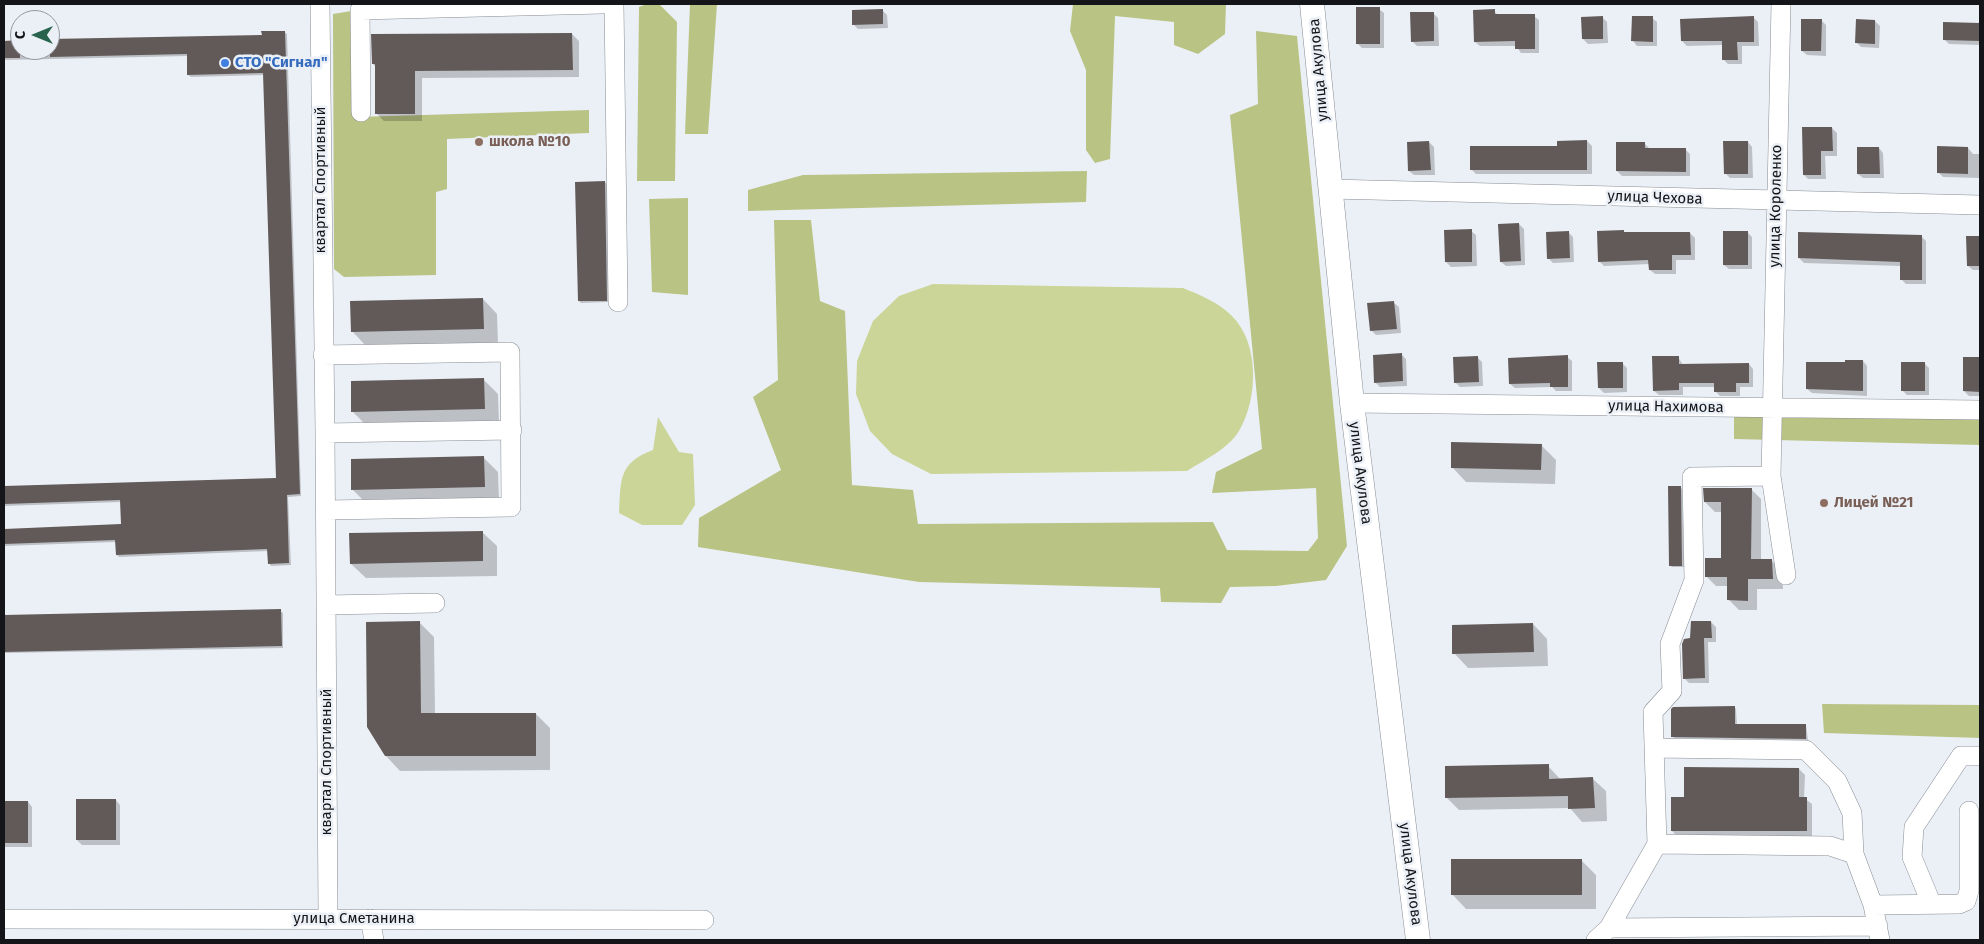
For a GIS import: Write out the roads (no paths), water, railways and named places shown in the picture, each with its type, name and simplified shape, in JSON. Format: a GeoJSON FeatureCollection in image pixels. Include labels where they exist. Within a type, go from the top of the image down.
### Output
{"type":"FeatureCollection","features":[{"type":"Feature","properties":{"kind":"main road","name":"улица Акулова"},"geometry":{"type":"LineString","coordinates":[[1312,4],[1352,403],[1418,940]]}},
{"type":"Feature","properties":{"kind":"street","name":"квартал Спортивный"},"geometry":{"type":"LineString","coordinates":[[320,4],[326,510],[328,919]]}},
{"type":"Feature","properties":{"kind":"street"},"geometry":{"type":"LineString","coordinates":[[361,112],[360,10],[602,4]]}},
{"type":"Feature","properties":{"kind":"street"},"geometry":{"type":"LineString","coordinates":[[614,4],[618,302]]}},
{"type":"Feature","properties":{"kind":"street","name":"улица Короленко"},"geometry":{"type":"LineString","coordinates":[[1781,4],[1771,476],[1786,575]]}},
{"type":"Feature","properties":{"kind":"street","name":"улица Чехова"},"geometry":{"type":"LineString","coordinates":[[1330,189],[1980,205]]}},
{"type":"Feature","properties":{"kind":"street"},"geometry":{"type":"LineString","coordinates":[[323,355],[510,352],[512,430],[511,507],[326,510]]}},
{"type":"Feature","properties":{"kind":"street","name":"улица Нахимова"},"geometry":{"type":"LineString","coordinates":[[1352,403],[1980,410]]}},
{"type":"Feature","properties":{"kind":"street"},"geometry":{"type":"LineString","coordinates":[[325,433],[512,430]]}},
{"type":"Feature","properties":{"kind":"street"},"geometry":{"type":"LineString","coordinates":[[1603,934],[1657,844],[1653,712],[1672,691],[1670,644],[1694,580],[1692,477],[1771,476]]}},
{"type":"Feature","properties":{"kind":"street"},"geometry":{"type":"LineString","coordinates":[[326,605],[435,603]]}},
{"type":"Feature","properties":{"kind":"street"},"geometry":{"type":"LineString","coordinates":[[1603,934],[1879,933],[1873,905],[1854,854],[1852,813],[1837,781],[1806,750],[1654,748]]}},
{"type":"Feature","properties":{"kind":"street"},"geometry":{"type":"LineString","coordinates":[[1932,905],[1912,857],[1914,827],[1961,756],[1980,756]]}},
{"type":"Feature","properties":{"kind":"street"},"geometry":{"type":"LineString","coordinates":[[1873,905],[1959,904],[1966,901],[1969,891],[1969,811]]}},
{"type":"Feature","properties":{"kind":"street"},"geometry":{"type":"LineString","coordinates":[[1657,844],[1830,846],[1854,854]]}},
{"type":"Feature","properties":{"kind":"street","name":"улица Сметанина"},"geometry":{"type":"LineString","coordinates":[[4,919],[704,920]]}},
{"type":"Feature","properties":{"kind":"street"},"geometry":{"type":"LineString","coordinates":[[370,919],[374,940]]}},
{"type":"Feature","properties":{"kind":"place","name":"СТО \"Сигнал\""},"geometry":{"type":"Point","coordinates":[225,63]}},
{"type":"Feature","properties":{"kind":"place","name":"школа №10"},"geometry":{"type":"Point","coordinates":[479,142]}},
{"type":"Feature","properties":{"kind":"place","name":"Лицей №21"},"geometry":{"type":"Point","coordinates":[1824,503]}}]}
